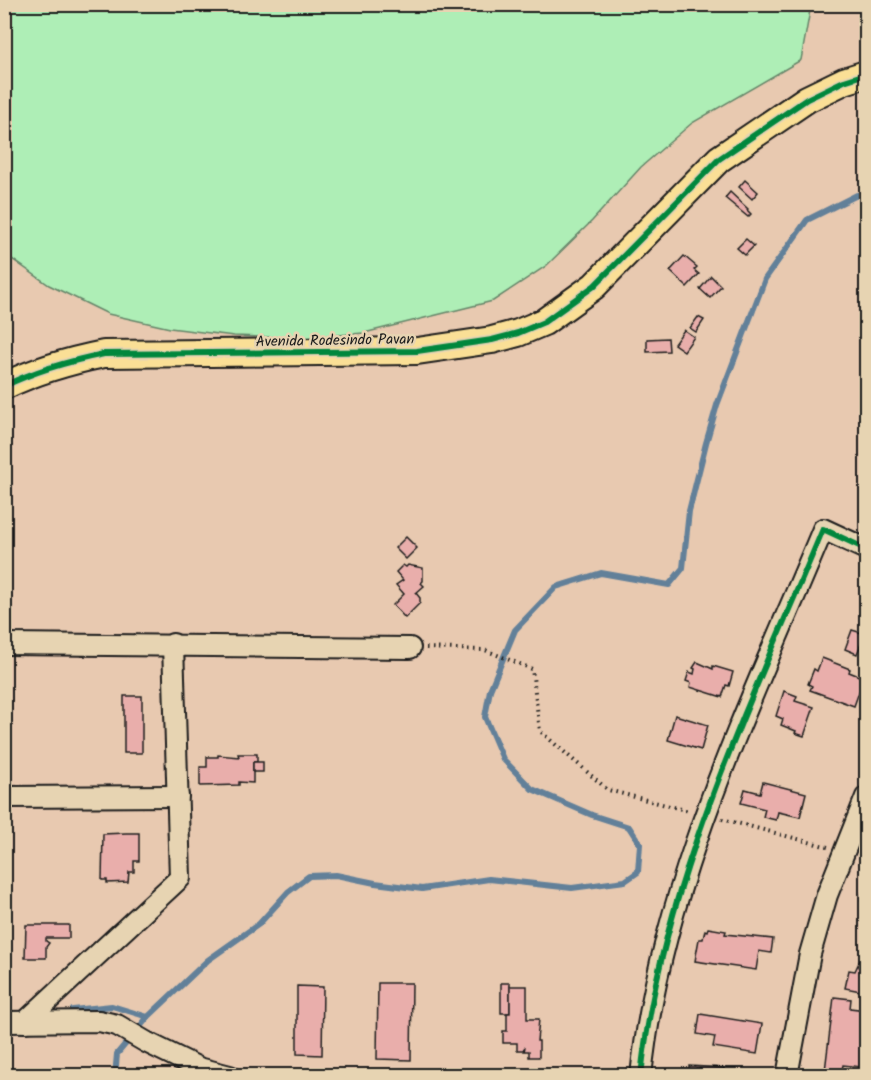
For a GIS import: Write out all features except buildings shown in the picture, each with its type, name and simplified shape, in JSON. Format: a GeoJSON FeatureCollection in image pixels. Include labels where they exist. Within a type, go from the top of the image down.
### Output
{"type":"FeatureCollection","features":[{"type":"Feature","properties":{"kind":"main road","name":"Avenida Rodesindo Pavan"},"geometry":{"type":"LineString","coordinates":[[4,386],[37,371],[69,361],[104,354],[417,351],[453,347],[518,333],[544,321],[594,286],[719,159],[807,99],[844,81],[867,74]]}},
{"type":"Feature","properties":{"kind":"street"},"geometry":{"type":"LineString","coordinates":[[641,1076],[646,1028],[657,979],[678,898],[705,815],[823,529],[867,549]]}},
{"type":"Feature","properties":{"kind":"street"},"geometry":{"type":"LineString","coordinates":[[4,644],[410,648]]}},
{"type":"Feature","properties":{"kind":"street"},"geometry":{"type":"LineString","coordinates":[[26,1022],[180,878],[173,644]]}},
{"type":"Feature","properties":{"kind":"street"},"geometry":{"type":"LineString","coordinates":[[4,797],[178,796]]}},
{"type":"Feature","properties":{"kind":"street"},"geometry":{"type":"LineString","coordinates":[[787,1076],[810,954],[827,895],[867,797]]}},
{"type":"Feature","properties":{"kind":"street"},"geometry":{"type":"LineString","coordinates":[[4,1022],[99,1021],[117,1025],[199,1068],[230,1076]]}},
{"type":"Feature","properties":{"kind":"path"},"geometry":{"type":"LineString","coordinates":[[410,648],[485,650],[532,669],[540,731],[608,790],[844,852]]}},
{"type":"Feature","properties":{"kind":"green space"},"geometry":{"type":"Polygon","coordinates":[[[5,4],[811,5],[801,60],[692,123],[641,167],[592,221],[546,266],[493,301],[364,333],[300,338],[234,336],[170,328],[108,314],[49,285],[5,254],[5,4]]]}},
{"type":"Feature","properties":{"kind":"waterway"},"geometry":{"type":"LineString","coordinates":[[115,1076],[117,1054],[148,1017],[208,960],[259,924],[288,892],[309,876],[336,875],[422,889],[489,879],[572,888],[625,881],[638,872],[640,844],[629,827],[592,815],[532,789],[503,759],[485,717],[490,690],[515,630],[556,587],[601,573],[669,585],[683,568],[689,511],[706,443],[717,405],[765,279],[807,220],[857,195],[866,195]]}},
{"type":"Feature","properties":{"kind":"waterway"},"geometry":{"type":"LineString","coordinates":[[73,1010],[112,1006],[148,1017]]}},
{"type":"Feature","properties":{"kind":"cycle path"},"geometry":{"type":"LineString","coordinates":[[4,386],[53,367],[104,354],[417,351],[492,340],[518,333],[544,322],[594,286],[719,159],[807,99],[844,81],[866,74]]}},
{"type":"Feature","properties":{"kind":"cycle path"},"geometry":{"type":"LineString","coordinates":[[641,1076],[652,1005],[668,934],[688,865],[712,796],[823,529],[866,549]]}}]}
